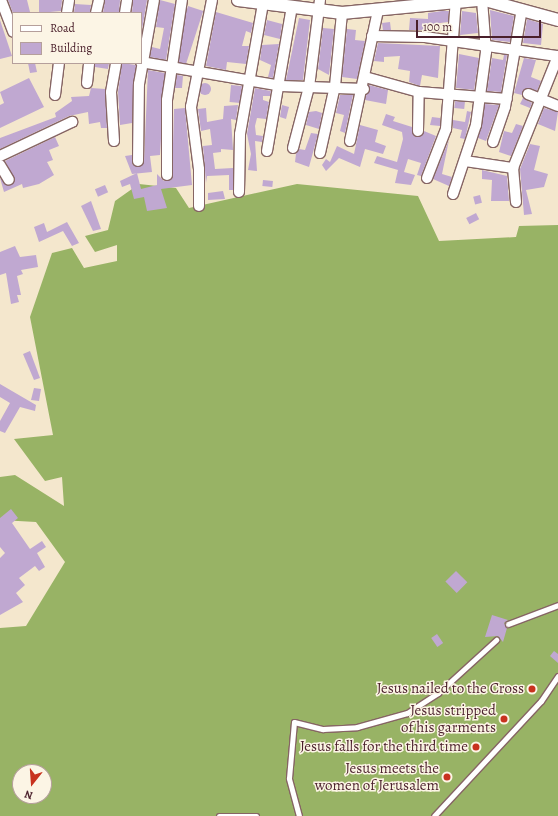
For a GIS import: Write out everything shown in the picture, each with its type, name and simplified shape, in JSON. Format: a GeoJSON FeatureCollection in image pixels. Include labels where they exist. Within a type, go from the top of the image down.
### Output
{"type":"FeatureCollection","features":[{"type":"Feature","properties":{"kind":"street"},"geometry":{"type":"LineString","coordinates":[[1,0],[12,29]]}},
{"type":"Feature","properties":{"kind":"street"},"geometry":{"type":"LineString","coordinates":[[67,12],[69,0]]}},
{"type":"Feature","properties":{"kind":"street"},"geometry":{"type":"LineString","coordinates":[[96,12],[99,0]]}},
{"type":"Feature","properties":{"kind":"street"},"geometry":{"type":"LineString","coordinates":[[125,12],[127,0]]}},
{"type":"Feature","properties":{"kind":"street"},"geometry":{"type":"LineString","coordinates":[[154,0],[142,62],[251,79],[281,86],[335,86],[364,89]]}},
{"type":"Feature","properties":{"kind":"street"},"geometry":{"type":"LineString","coordinates":[[167,175],[170,66],[182,0]]}},
{"type":"Feature","properties":{"kind":"street"},"geometry":{"type":"LineString","coordinates":[[199,206],[199,169],[192,113],[198,70],[212,0]]}},
{"type":"Feature","properties":{"kind":"street"},"geometry":{"type":"LineString","coordinates":[[238,0],[292,7],[316,12],[342,13],[477,0]]}},
{"type":"Feature","properties":{"kind":"street"},"geometry":{"type":"LineString","coordinates":[[293,148],[309,87],[316,12],[320,0]]}},
{"type":"Feature","properties":{"kind":"street"},"geometry":{"type":"LineString","coordinates":[[453,194],[465,161],[480,97],[486,47],[482,0]]}},
{"type":"Feature","properties":{"kind":"street"},"geometry":{"type":"LineString","coordinates":[[485,0],[558,20]]}},
{"type":"Feature","properties":{"kind":"street"},"geometry":{"type":"LineString","coordinates":[[427,178],[446,128],[455,42],[455,2]]}},
{"type":"Feature","properties":{"kind":"street"},"geometry":{"type":"LineString","coordinates":[[239,192],[240,134],[251,79],[263,4]]}},
{"type":"Feature","properties":{"kind":"street"},"geometry":{"type":"LineString","coordinates":[[267,151],[281,86],[292,7]]}},
{"type":"Feature","properties":{"kind":"street"},"geometry":{"type":"LineString","coordinates":[[492,142],[507,98],[522,9]]}},
{"type":"Feature","properties":{"kind":"street"},"geometry":{"type":"LineString","coordinates":[[350,141],[364,89],[372,36],[378,10]]}},
{"type":"Feature","properties":{"kind":"street"},"geometry":{"type":"LineString","coordinates":[[320,153],[335,86],[342,13]]}},
{"type":"Feature","properties":{"kind":"street"},"geometry":{"type":"LineString","coordinates":[[372,36],[425,37],[486,47],[558,56],[514,168],[516,202]]}},
{"type":"Feature","properties":{"kind":"street"},"geometry":{"type":"LineString","coordinates":[[55,95],[59,64]]}},
{"type":"Feature","properties":{"kind":"street"},"geometry":{"type":"LineString","coordinates":[[87,83],[89,64]]}},
{"type":"Feature","properties":{"kind":"street"},"geometry":{"type":"LineString","coordinates":[[114,141],[111,92],[116,64]]}},
{"type":"Feature","properties":{"kind":"street"},"geometry":{"type":"LineString","coordinates":[[138,161],[139,84],[142,64]]}},
{"type":"Feature","properties":{"kind":"street"},"geometry":{"type":"LineString","coordinates":[[365,77],[419,92],[507,98]]}},
{"type":"Feature","properties":{"kind":"street"},"geometry":{"type":"LineString","coordinates":[[418,131],[419,92]]}},
{"type":"Feature","properties":{"kind":"street"},"geometry":{"type":"LineString","coordinates":[[528,94],[558,106]]}},
{"type":"Feature","properties":{"kind":"street"},"geometry":{"type":"LineString","coordinates":[[0,156],[72,122]]}},
{"type":"Feature","properties":{"kind":"street"},"geometry":{"type":"LineString","coordinates":[[465,161],[514,168]]}},
{"type":"Feature","properties":{"kind":"street"},"geometry":{"type":"LineString","coordinates":[[0,165],[9,180]]}},
{"type":"Feature","properties":{"kind":"lane"},"geometry":{"type":"LineString","coordinates":[[508,624],[558,605]]}},
{"type":"Feature","properties":{"kind":"lane"},"geometry":{"type":"LineString","coordinates":[[299,816],[289,778],[294,722],[323,729],[357,727],[407,713],[438,693],[496,640]]}},
{"type":"Feature","properties":{"kind":"lane"},"geometry":{"type":"LineString","coordinates":[[434,816],[541,701],[558,676]]}},
{"type":"Feature","properties":{"kind":"lane"},"geometry":{"type":"LineString","coordinates":[[219,816],[256,816]]}},
{"type":"Feature","properties":{"kind":"green space"},"geometry":{"type":"Polygon","coordinates":[[[139,184],[176,188],[189,208],[297,184],[418,196],[439,241],[516,237],[519,226],[558,225],[558,816],[0,816],[0,628],[26,626],[65,562],[36,522],[0,520],[0,477],[15,475],[64,506],[62,477],[45,481],[14,439],[53,435],[30,317],[52,253],[72,248],[84,268],[117,261],[117,245],[95,252],[85,236],[108,230],[115,201],[139,184]]]}},
{"type":"Feature","properties":{"kind":"building"},"geometry":{"type":"Polygon","coordinates":[[[8,0],[27,0],[30,12],[13,12],[8,0]]]}},
{"type":"Feature","properties":{"kind":"building"},"geometry":{"type":"Polygon","coordinates":[[[39,0],[62,0],[61,11],[39,12],[39,0]]]}},
{"type":"Feature","properties":{"kind":"building"},"geometry":{"type":"Polygon","coordinates":[[[105,0],[120,0],[119,12],[103,12],[105,0]]]}},
{"type":"Feature","properties":{"kind":"building"},"geometry":{"type":"Polygon","coordinates":[[[133,0],[147,0],[142,30],[142,12],[132,12],[133,0]]]}},
{"type":"Feature","properties":{"kind":"building"},"geometry":{"type":"Polygon","coordinates":[[[160,0],[175,4],[166,60],[150,57],[152,47],[160,49],[164,28],[156,27],[160,0]]]}},
{"type":"Feature","properties":{"kind":"building"},"geometry":{"type":"Polygon","coordinates":[[[75,4],[91,5],[90,12],[74,12],[75,4]]]}},
{"type":"Feature","properties":{"kind":"building"},"geometry":{"type":"Polygon","coordinates":[[[188,6],[203,11],[186,65],[170,60],[188,6]]]}},
{"type":"Feature","properties":{"kind":"building"},"geometry":{"type":"Polygon","coordinates":[[[490,10],[514,16],[510,42],[492,40],[490,10]]]}},
{"type":"Feature","properties":{"kind":"building"},"geometry":{"type":"Polygon","coordinates":[[[449,11],[448,22],[425,25],[424,30],[409,30],[410,18],[428,19],[428,13],[449,11]]]}},
{"type":"Feature","properties":{"kind":"building"},"geometry":{"type":"Polygon","coordinates":[[[462,11],[476,13],[478,33],[460,35],[462,11]]]}},
{"type":"Feature","properties":{"kind":"building"},"geometry":{"type":"Polygon","coordinates":[[[216,12],[253,23],[251,33],[246,31],[242,46],[249,46],[246,64],[227,62],[226,70],[206,66],[216,12]]]}},
{"type":"Feature","properties":{"kind":"building"},"geometry":{"type":"Polygon","coordinates":[[[299,18],[310,20],[303,80],[286,80],[299,18]]]}},
{"type":"Feature","properties":{"kind":"building"},"geometry":{"type":"Polygon","coordinates":[[[527,19],[543,24],[541,45],[523,43],[527,19]]]}},
{"type":"Feature","properties":{"kind":"building"},"geometry":{"type":"Polygon","coordinates":[[[0,20],[12,56],[0,59],[0,20]]]}},
{"type":"Feature","properties":{"kind":"building"},"geometry":{"type":"Polygon","coordinates":[[[267,20],[282,24],[280,39],[264,35],[267,20]]]}},
{"type":"Feature","properties":{"kind":"building"},"geometry":{"type":"Polygon","coordinates":[[[390,22],[391,30],[383,31],[382,23],[390,22]]]}},
{"type":"Feature","properties":{"kind":"building"},"geometry":{"type":"Polygon","coordinates":[[[323,28],[334,29],[329,75],[318,69],[323,28]]]}},
{"type":"Feature","properties":{"kind":"building"},"geometry":{"type":"Polygon","coordinates":[[[347,29],[356,30],[355,40],[365,41],[357,79],[342,77],[347,29]]]}},
{"type":"Feature","properties":{"kind":"building"},"geometry":{"type":"Polygon","coordinates":[[[378,43],[440,46],[438,78],[422,75],[420,86],[409,82],[410,71],[398,69],[400,56],[384,57],[384,62],[374,61],[378,43]]]}},
{"type":"Feature","properties":{"kind":"building"},"geometry":{"type":"Polygon","coordinates":[[[279,44],[273,78],[268,77],[271,65],[260,60],[262,45],[279,44]]]}},
{"type":"Feature","properties":{"kind":"building"},"geometry":{"type":"Polygon","coordinates":[[[459,54],[479,58],[474,90],[456,88],[459,54]]]}},
{"type":"Feature","properties":{"kind":"building"},"geometry":{"type":"Polygon","coordinates":[[[504,55],[507,55],[501,92],[487,91],[492,58],[503,60],[504,55]]]}},
{"type":"Feature","properties":{"kind":"building"},"geometry":{"type":"Polygon","coordinates":[[[524,58],[536,60],[531,77],[541,81],[537,91],[527,88],[522,95],[514,93],[524,58]]]}},
{"type":"Feature","properties":{"kind":"building"},"geometry":{"type":"Polygon","coordinates":[[[28,64],[35,64],[37,72],[30,73],[28,64]]]}},
{"type":"Feature","properties":{"kind":"building"},"geometry":{"type":"Polygon","coordinates":[[[95,64],[109,64],[108,69],[95,67],[95,64]]]}},
{"type":"Feature","properties":{"kind":"building"},"geometry":{"type":"Polygon","coordinates":[[[122,64],[136,65],[132,123],[120,125],[118,92],[122,64]]]}},
{"type":"Feature","properties":{"kind":"building"},"geometry":{"type":"Polygon","coordinates":[[[148,70],[165,73],[160,155],[150,156],[152,172],[132,174],[125,156],[132,155],[132,164],[138,167],[144,161],[148,70]]]}},
{"type":"Feature","properties":{"kind":"building"},"geometry":{"type":"Polygon","coordinates":[[[177,75],[190,77],[183,76],[182,88],[175,88],[177,75]]]}},
{"type":"Feature","properties":{"kind":"building"},"geometry":{"type":"Polygon","coordinates":[[[29,78],[44,107],[0,128],[0,105],[4,103],[0,92],[29,78]]]}},
{"type":"Feature","properties":{"kind":"building"},"geometry":{"type":"Polygon","coordinates":[[[203,83],[207,83],[211,89],[207,95],[203,95],[199,91],[199,87],[203,83]]]}},
{"type":"Feature","properties":{"kind":"building"},"geometry":{"type":"Polygon","coordinates":[[[231,85],[242,86],[240,103],[230,102],[231,85]]]}},
{"type":"Feature","properties":{"kind":"building"},"geometry":{"type":"Polygon","coordinates":[[[369,85],[388,90],[386,104],[365,100],[369,85]]]}},
{"type":"Feature","properties":{"kind":"building"},"geometry":{"type":"Polygon","coordinates":[[[91,88],[105,89],[107,128],[101,128],[100,122],[89,124],[88,112],[69,116],[0,149],[0,138],[56,117],[55,113],[72,101],[71,97],[89,96],[91,88]]]}},
{"type":"Feature","properties":{"kind":"building"},"geometry":{"type":"Polygon","coordinates":[[[255,88],[271,91],[270,96],[263,96],[263,100],[269,102],[266,119],[257,118],[255,126],[256,135],[263,136],[262,142],[255,141],[257,171],[248,170],[251,154],[247,134],[255,88]]]}},
{"type":"Feature","properties":{"kind":"building"},"geometry":{"type":"Polygon","coordinates":[[[340,95],[353,95],[345,133],[340,131],[344,115],[336,113],[340,95]]]}},
{"type":"Feature","properties":{"kind":"building"},"geometry":{"type":"Polygon","coordinates":[[[523,98],[532,103],[530,108],[520,104],[523,98]]]}},
{"type":"Feature","properties":{"kind":"building"},"geometry":{"type":"Polygon","coordinates":[[[455,101],[465,102],[464,109],[454,108],[455,101]]]}},
{"type":"Feature","properties":{"kind":"building"},"geometry":{"type":"Polygon","coordinates":[[[485,104],[499,105],[486,141],[478,138],[485,104]]]}},
{"type":"Feature","properties":{"kind":"building"},"geometry":{"type":"Polygon","coordinates":[[[238,105],[236,120],[231,119],[233,150],[221,149],[221,152],[213,153],[215,169],[233,168],[233,190],[229,190],[229,175],[207,176],[206,183],[203,146],[212,145],[210,129],[201,131],[198,109],[206,108],[207,122],[223,119],[224,106],[238,105]]]}},
{"type":"Feature","properties":{"kind":"building"},"geometry":{"type":"Polygon","coordinates":[[[282,105],[289,107],[286,119],[280,117],[282,105]]]}},
{"type":"Feature","properties":{"kind":"building"},"geometry":{"type":"Polygon","coordinates":[[[185,108],[192,185],[161,189],[167,208],[147,211],[144,197],[134,199],[130,184],[122,187],[120,181],[137,173],[141,189],[157,185],[157,174],[164,181],[172,179],[174,109],[185,108]]]}},
{"type":"Feature","properties":{"kind":"building"},"geometry":{"type":"Polygon","coordinates":[[[544,108],[558,112],[555,131],[538,124],[544,108]]]}},
{"type":"Feature","properties":{"kind":"building"},"geometry":{"type":"Polygon","coordinates":[[[316,111],[322,113],[319,129],[306,125],[309,112],[316,111]]]}},
{"type":"Feature","properties":{"kind":"building"},"geometry":{"type":"Polygon","coordinates":[[[467,111],[471,112],[465,139],[460,138],[462,130],[453,128],[453,120],[465,122],[467,111]]]}},
{"type":"Feature","properties":{"kind":"building"},"geometry":{"type":"Polygon","coordinates":[[[386,114],[395,117],[393,121],[412,127],[415,137],[421,136],[424,131],[436,136],[421,176],[417,175],[421,163],[408,159],[404,172],[415,175],[411,185],[395,183],[398,170],[374,163],[377,156],[397,162],[403,139],[402,132],[382,125],[386,114]]]}},
{"type":"Feature","properties":{"kind":"building"},"geometry":{"type":"Polygon","coordinates":[[[432,117],[440,118],[440,126],[430,125],[432,117]]]}},
{"type":"Feature","properties":{"kind":"building"},"geometry":{"type":"Polygon","coordinates":[[[516,124],[523,126],[511,156],[499,152],[504,131],[512,133],[516,124]]]}},
{"type":"Feature","properties":{"kind":"building"},"geometry":{"type":"Polygon","coordinates":[[[360,125],[378,130],[375,142],[386,146],[383,154],[365,149],[360,167],[339,158],[326,171],[322,165],[326,159],[330,162],[337,146],[354,154],[360,125]]]}},
{"type":"Feature","properties":{"kind":"building"},"geometry":{"type":"Polygon","coordinates":[[[311,133],[318,134],[309,167],[295,162],[296,154],[299,149],[305,150],[311,133]]]}},
{"type":"Feature","properties":{"kind":"building"},"geometry":{"type":"Polygon","coordinates":[[[55,137],[59,146],[49,150],[53,160],[47,162],[54,175],[39,184],[23,188],[22,184],[4,192],[0,178],[9,186],[15,180],[5,161],[55,137]]]}},
{"type":"Feature","properties":{"kind":"building"},"geometry":{"type":"Polygon","coordinates":[[[449,140],[442,174],[452,177],[449,186],[433,179],[449,140]]]}},
{"type":"Feature","properties":{"kind":"building"},"geometry":{"type":"Polygon","coordinates":[[[530,144],[540,146],[534,170],[548,174],[544,187],[526,190],[532,214],[524,215],[520,169],[530,144]]]}},
{"type":"Feature","properties":{"kind":"building"},"geometry":{"type":"Polygon","coordinates":[[[482,170],[507,176],[509,201],[491,201],[492,180],[482,179],[482,170]]]}},
{"type":"Feature","properties":{"kind":"building"},"geometry":{"type":"Polygon","coordinates":[[[263,180],[273,181],[272,187],[262,186],[263,180]]]}},
{"type":"Feature","properties":{"kind":"building"},"geometry":{"type":"Polygon","coordinates":[[[105,185],[108,192],[98,197],[95,189],[105,185]]]}},
{"type":"Feature","properties":{"kind":"building"},"geometry":{"type":"Polygon","coordinates":[[[223,191],[225,199],[208,200],[208,193],[223,191]]]}},
{"type":"Feature","properties":{"kind":"building"},"geometry":{"type":"Polygon","coordinates":[[[480,195],[482,203],[475,204],[473,197],[480,195]]]}},
{"type":"Feature","properties":{"kind":"building"},"geometry":{"type":"Polygon","coordinates":[[[91,201],[101,229],[93,231],[81,206],[91,201]]]}},
{"type":"Feature","properties":{"kind":"building"},"geometry":{"type":"Polygon","coordinates":[[[476,213],[479,219],[469,224],[466,218],[476,213]]]}},
{"type":"Feature","properties":{"kind":"building"},"geometry":{"type":"Polygon","coordinates":[[[67,222],[79,243],[72,246],[63,231],[39,242],[34,227],[44,223],[47,232],[67,222]]]}},
{"type":"Feature","properties":{"kind":"building"},"geometry":{"type":"Polygon","coordinates":[[[15,246],[20,257],[36,255],[38,267],[21,270],[23,274],[17,276],[21,295],[17,295],[19,302],[11,304],[6,273],[0,275],[0,252],[15,246]]]}},
{"type":"Feature","properties":{"kind":"building"},"geometry":{"type":"Polygon","coordinates":[[[30,351],[40,378],[34,380],[23,354],[30,351]]]}},
{"type":"Feature","properties":{"kind":"building"},"geometry":{"type":"Polygon","coordinates":[[[0,384],[36,405],[35,411],[20,407],[5,433],[0,431],[0,421],[10,403],[0,397],[0,384]]]}},
{"type":"Feature","properties":{"kind":"building"},"geometry":{"type":"Polygon","coordinates":[[[34,388],[41,389],[39,401],[31,400],[34,388]]]}},
{"type":"Feature","properties":{"kind":"building"},"geometry":{"type":"Polygon","coordinates":[[[11,509],[18,518],[12,523],[30,549],[42,541],[46,547],[37,553],[45,567],[39,571],[35,566],[19,578],[25,585],[16,593],[23,602],[0,615],[0,558],[5,553],[0,547],[0,518],[11,509]]]}},
{"type":"Feature","properties":{"kind":"building"},"geometry":{"type":"Polygon","coordinates":[[[456,571],[467,582],[457,593],[445,582],[456,571]]]}},
{"type":"Feature","properties":{"kind":"building"},"geometry":{"type":"Polygon","coordinates":[[[492,615],[508,620],[504,623],[507,628],[503,642],[498,636],[485,637],[492,615]]]}},
{"type":"Feature","properties":{"kind":"building"},"geometry":{"type":"Polygon","coordinates":[[[437,634],[443,643],[437,647],[431,638],[437,634]]]}},
{"type":"Feature","properties":{"kind":"building"},"geometry":{"type":"Polygon","coordinates":[[[554,651],[558,654],[558,663],[550,656],[554,651]]]}},
{"type":"Feature","properties":{"kind":"place","name":"Jesus nailed to the Cross"},"geometry":{"type":"Point","coordinates":[532,689]}},
{"type":"Feature","properties":{"kind":"place","name":"Jesus stripped of his garments"},"geometry":{"type":"Point","coordinates":[504,719]}},
{"type":"Feature","properties":{"kind":"place","name":"Jesus falls for the third time"},"geometry":{"type":"Point","coordinates":[476,747]}},
{"type":"Feature","properties":{"kind":"place","name":"Jesus meets the women of Jerusalem"},"geometry":{"type":"Point","coordinates":[447,777]}}]}
